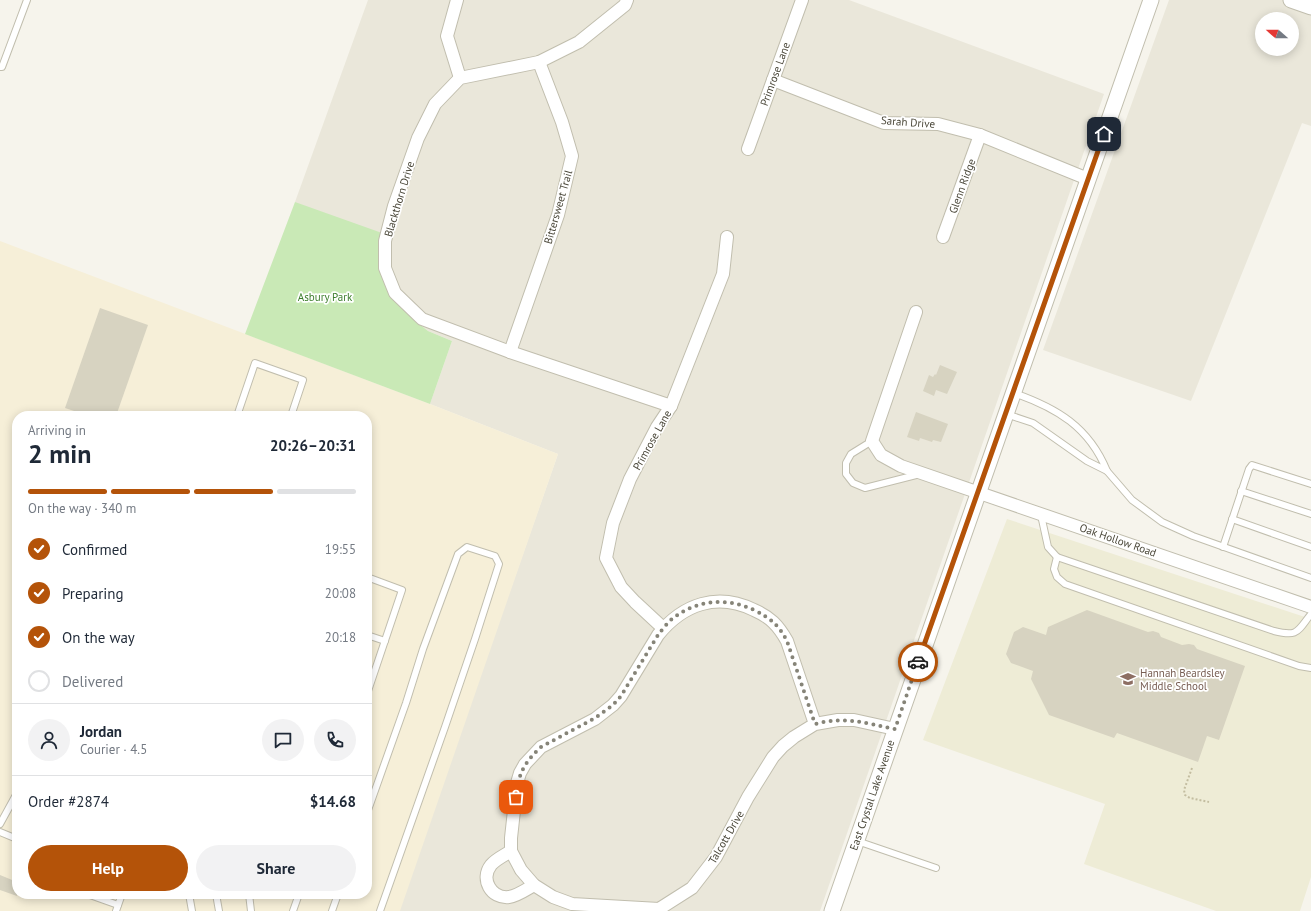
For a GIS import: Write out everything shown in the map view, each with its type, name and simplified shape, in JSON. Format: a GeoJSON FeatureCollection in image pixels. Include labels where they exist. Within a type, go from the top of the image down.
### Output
{"type":"FeatureCollection","features":[{"type":"Feature","properties":{"kind":"street"},"geometry":{"type":"LineString","coordinates":[[457,0],[447,36],[460,78],[539,62],[579,42],[625,5],[627,0]]}},
{"type":"Feature","properties":{"kind":"street","name":"Primrose Lane"},"geometry":{"type":"LineString","coordinates":[[748,149],[802,0]]}},
{"type":"Feature","properties":{"kind":"street","name":"East Crystal Lake Avenue"},"geometry":{"type":"LineString","coordinates":[[832,911],[1151,0]]}},
{"type":"Feature","properties":{"kind":"street"},"geometry":{"type":"LineString","coordinates":[[1291,0],[1311,7]]}},
{"type":"Feature","properties":{"kind":"street","name":"Bittersweet Trail"},"geometry":{"type":"LineString","coordinates":[[510,352],[558,215],[572,156],[562,122],[539,62]]}},
{"type":"Feature","properties":{"kind":"street","name":"Blackthorn Drive"},"geometry":{"type":"LineString","coordinates":[[460,78],[434,104],[418,138],[392,213],[385,241],[385,268],[395,293],[422,319],[510,352],[671,406]]}},
{"type":"Feature","properties":{"kind":"street","name":"Sarah Drive"},"geometry":{"type":"LineString","coordinates":[[773,80],[884,123],[938,124],[980,135],[1088,179]]}},
{"type":"Feature","properties":{"kind":"street","name":"Glenn Ridge"},"geometry":{"type":"LineString","coordinates":[[943,237],[980,135]]}},
{"type":"Feature","properties":{"kind":"street","name":"Primrose Lane"},"geometry":{"type":"LineString","coordinates":[[664,628],[621,587],[606,558],[613,523],[630,479],[657,427],[671,406],[723,274],[727,237]]}},
{"type":"Feature","properties":{"kind":"street"},"geometry":{"type":"LineString","coordinates":[[872,441],[916,312]]}},
{"type":"Feature","properties":{"kind":"street","name":"Oak Hollow Road"},"geometry":{"type":"LineString","coordinates":[[872,441],[881,455],[901,466],[1311,607]]}},
{"type":"Feature","properties":{"kind":"street","name":"Talcott Drive"},"geometry":{"type":"LineString","coordinates":[[718,601],[738,603],[770,618],[781,630],[787,641],[815,724],[794,737],[773,757],[748,797],[716,857],[692,888],[659,910],[572,904],[553,897],[534,885],[521,870],[512,851],[510,838],[517,783],[520,773],[525,764],[541,747],[595,718],[613,705],[621,696],[658,635],[664,628],[679,614],[706,603],[718,601]]}},
{"type":"Feature","properties":{"kind":"street"},"geometry":{"type":"LineString","coordinates":[[815,724],[838,720],[854,720],[895,729]]}},
{"type":"Feature","properties":{"kind":"street"},"geometry":{"type":"LineString","coordinates":[[512,851],[496,860],[489,868],[486,878],[489,888],[496,894],[507,897],[534,885]]}},
{"type":"Feature","properties":{"kind":"lane"},"geometry":{"type":"LineString","coordinates":[[0,67],[2,68],[27,0]]}},
{"type":"Feature","properties":{"kind":"lane"},"geometry":{"type":"LineString","coordinates":[[239,411],[255,363],[304,380],[293,411]]}},
{"type":"Feature","properties":{"kind":"lane"},"geometry":{"type":"LineString","coordinates":[[1013,393],[1037,401],[1062,415],[1076,427],[1091,441],[1108,471],[1132,500],[1162,522],[1193,536],[1311,578]]}},
{"type":"Feature","properties":{"kind":"lane"},"geometry":{"type":"LineString","coordinates":[[1006,414],[1033,423],[1087,461],[1108,471]]}},
{"type":"Feature","properties":{"kind":"lane"},"geometry":{"type":"LineString","coordinates":[[872,441],[851,454],[846,463],[846,474],[853,484],[865,488],[924,473]]}},
{"type":"Feature","properties":{"kind":"lane"},"geometry":{"type":"LineString","coordinates":[[1223,547],[1241,491],[1249,469],[1252,465],[1311,484]]}},
{"type":"Feature","properties":{"kind":"lane"},"geometry":{"type":"LineString","coordinates":[[1241,491],[1311,514]]}},
{"type":"Feature","properties":{"kind":"lane"},"geometry":{"type":"LineString","coordinates":[[1040,513],[1048,547],[1057,557],[1274,631],[1287,634],[1298,632],[1311,614]]}},
{"type":"Feature","properties":{"kind":"lane"},"geometry":{"type":"LineString","coordinates":[[1232,519],[1311,547]]}},
{"type":"Feature","properties":{"kind":"lane"},"geometry":{"type":"LineString","coordinates":[[372,799],[406,703],[423,649],[458,554],[467,547],[495,556],[499,564],[475,639],[380,911]]}},
{"type":"Feature","properties":{"kind":"lane"},"geometry":{"type":"LineString","coordinates":[[1057,557],[1054,569],[1057,577],[1065,584],[1299,666],[1311,668]]}},
{"type":"Feature","properties":{"kind":"lane"},"geometry":{"type":"LineString","coordinates":[[372,579],[402,590],[372,680]]}},
{"type":"Feature","properties":{"kind":"lane"},"geometry":{"type":"LineString","coordinates":[[372,637],[385,642]]}},
{"type":"Feature","properties":{"kind":"lane"},"geometry":{"type":"LineString","coordinates":[[0,824],[12,802]]}},
{"type":"Feature","properties":{"kind":"lane"},"geometry":{"type":"LineString","coordinates":[[0,832],[12,837]]}},
{"type":"Feature","properties":{"kind":"lane"},"geometry":{"type":"LineString","coordinates":[[856,840],[936,868]]}},
{"type":"Feature","properties":{"kind":"lane"},"geometry":{"type":"LineString","coordinates":[[98,899],[117,908]]}},
{"type":"Feature","properties":{"kind":"lane"},"geometry":{"type":"LineString","coordinates":[[190,899],[192,911]]}},
{"type":"Feature","properties":{"kind":"lane"},"geometry":{"type":"LineString","coordinates":[[217,899],[219,911]]}},
{"type":"Feature","properties":{"kind":"lane"},"geometry":{"type":"LineString","coordinates":[[250,899],[251,911]]}},
{"type":"Feature","properties":{"kind":"lane"},"geometry":{"type":"LineString","coordinates":[[293,911],[297,899]]}},
{"type":"Feature","properties":{"kind":"lane"},"geometry":{"type":"LineString","coordinates":[[332,911],[336,899]]}},
{"type":"Feature","properties":{"kind":"path"},"geometry":{"type":"LineString","coordinates":[[1192,768],[1184,790],[1185,795],[1190,798],[1209,802]]}},
{"type":"Feature","properties":{"kind":"shaded area"},"geometry":{"type":"Polygon","coordinates":[[[368,0],[849,0],[1104,94],[820,911],[398,911],[558,454],[430,404],[452,341],[428,331],[413,319],[392,295],[295,202],[368,0]]]}},
{"type":"Feature","properties":{"kind":"shaded area"},"geometry":{"type":"Polygon","coordinates":[[[1169,0],[1311,0],[1311,126],[1302,123],[1191,401],[1043,350],[1169,0]]]}},
{"type":"Feature","properties":{"kind":"shaded area"},"geometry":{"type":"Polygon","coordinates":[[[0,241],[558,454],[400,911],[0,911],[0,241]]]}},
{"type":"Feature","properties":{"kind":"shaded area","name":"Hannah Beardsley Middle School"},"geometry":{"type":"Polygon","coordinates":[[[1007,519],[1311,619],[1311,877],[1300,911],[1216,911],[1084,864],[1105,804],[923,740],[1007,519]]]}},
{"type":"Feature","properties":{"kind":"green space","name":"Asbury Park"},"geometry":{"type":"Polygon","coordinates":[[[295,202],[382,233],[392,295],[413,319],[428,331],[452,341],[430,404],[245,334],[295,202]]]}},
{"type":"Feature","properties":{"kind":"building"},"geometry":{"type":"Polygon","coordinates":[[[100,308],[148,325],[118,411],[74,411],[65,408],[100,308]]]}},
{"type":"Feature","properties":{"kind":"building"},"geometry":{"type":"Polygon","coordinates":[[[940,365],[957,372],[947,394],[936,390],[934,396],[923,391],[929,375],[933,377],[935,374],[936,375],[940,365]]]}},
{"type":"Feature","properties":{"kind":"building"},"geometry":{"type":"Polygon","coordinates":[[[916,412],[948,424],[941,442],[933,440],[932,442],[920,438],[919,441],[907,437],[916,412]]]}},
{"type":"Feature","properties":{"kind":"building","name":"Hannah Beardsley Middle School"},"geometry":{"type":"Polygon","coordinates":[[[1087,610],[1148,632],[1153,631],[1159,633],[1161,637],[1182,645],[1194,645],[1197,649],[1245,666],[1219,740],[1207,736],[1198,762],[1117,733],[1114,738],[1049,715],[1031,679],[1033,671],[1011,663],[1006,654],[1014,632],[1023,627],[1046,635],[1048,627],[1087,610]]]}},
{"type":"Feature","properties":{"kind":"building"},"geometry":{"type":"Polygon","coordinates":[[[0,875],[12,880],[12,894],[0,890],[0,875]]]}},
{"type":"Feature","properties":{"kind":"way so far"},"geometry":{"type":"LineString","coordinates":[[516,797],[517,783],[520,773],[535,752],[541,747],[600,715],[613,705],[621,696],[658,635],[671,620],[679,614],[694,607],[718,601],[732,602],[743,605],[770,618],[781,630],[787,641],[815,724],[825,721],[854,720],[895,729],[918,662]]}},
{"type":"Feature","properties":{"kind":"place","name":"Hannah Beardsley Middle School"},"geometry":{"type":"Point","coordinates":[1128,679]}},
{"type":"Feature","properties":{"kind":"route"},"geometry":{"type":"LineString","coordinates":[[918,662],[1104,134]]}}]}
